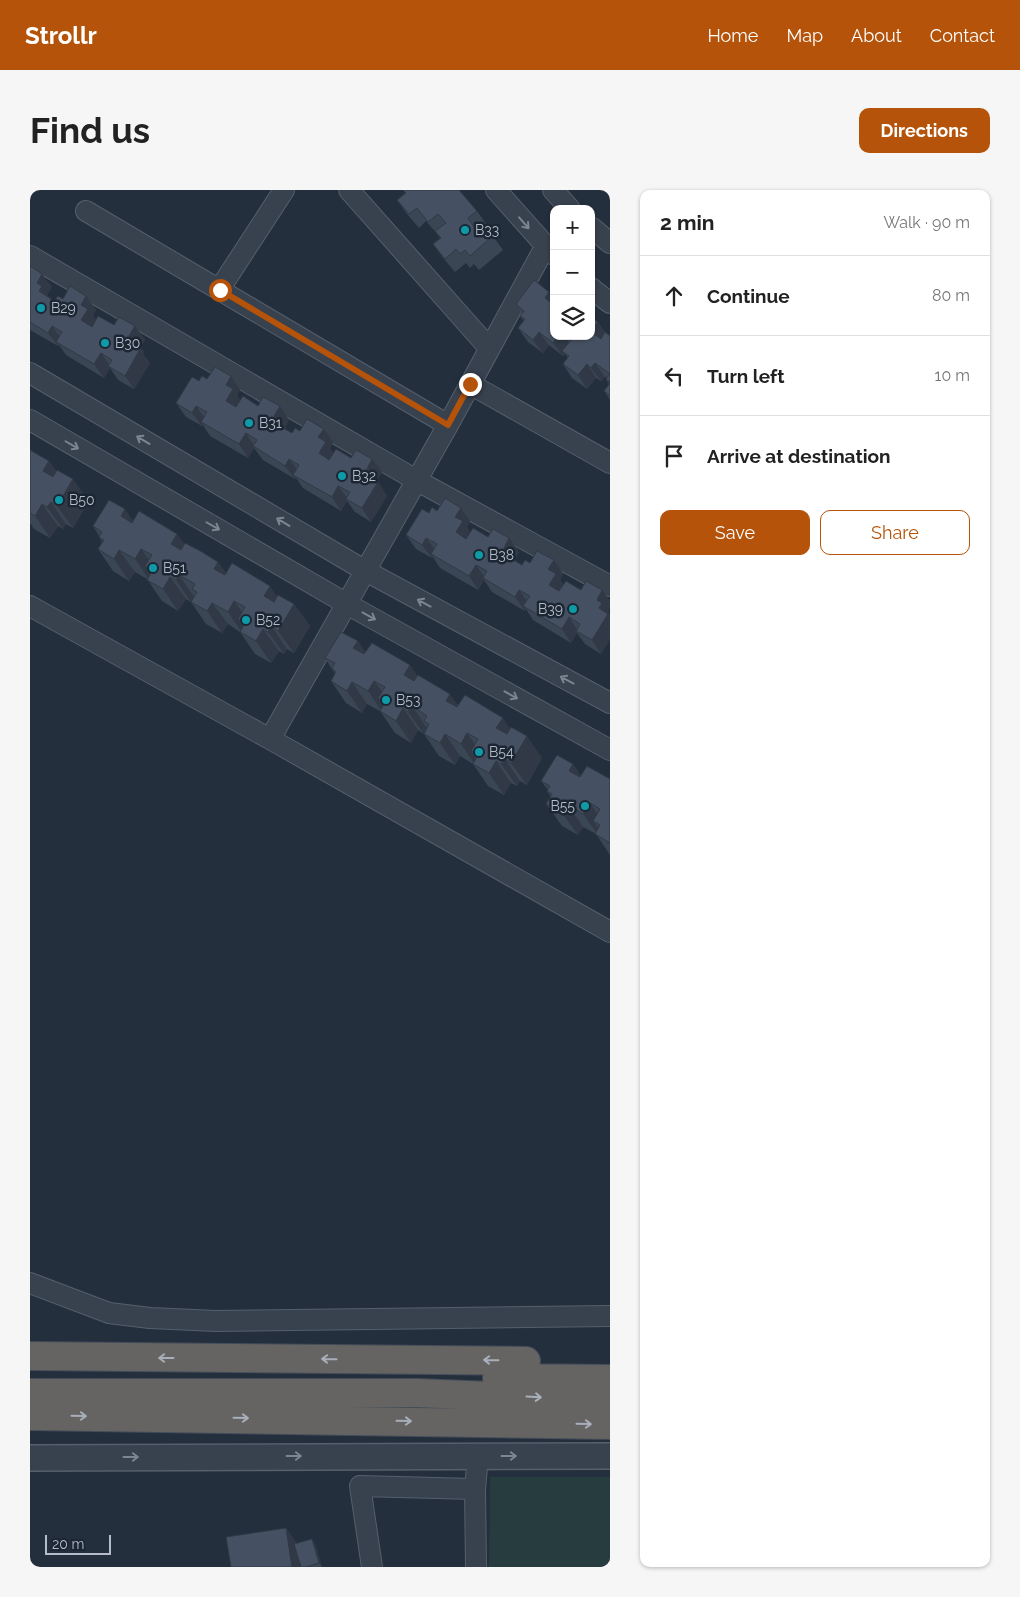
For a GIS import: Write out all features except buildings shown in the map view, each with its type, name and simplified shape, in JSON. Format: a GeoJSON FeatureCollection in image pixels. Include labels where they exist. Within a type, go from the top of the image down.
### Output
{"type":"FeatureCollection","features":[{"type":"Feature","properties":{"kind":"highway"},"geometry":{"type":"LineString","coordinates":[[30,1356],[610,1362]]}},
{"type":"Feature","properties":{"kind":"highway"},"geometry":{"type":"LineString","coordinates":[[30,1379],[610,1379]]}},
{"type":"Feature","properties":{"kind":"highway"},"geometry":{"type":"LineString","coordinates":[[30,1393],[437,1394],[610,1401]]}},
{"type":"Feature","properties":{"kind":"highway"},"geometry":{"type":"LineString","coordinates":[[30,1416],[610,1425]]}},
{"type":"Feature","properties":{"kind":"street"},"geometry":{"type":"LineString","coordinates":[[220,290],[284,190]]}},
{"type":"Feature","properties":{"kind":"street"},"geometry":{"type":"LineString","coordinates":[[349,190],[489,348]]}},
{"type":"Feature","properties":{"kind":"street"},"geometry":{"type":"LineString","coordinates":[[270,739],[347,604],[364,570],[448,425],[489,348],[549,251],[496,190]]}},
{"type":"Feature","properties":{"kind":"street"},"geometry":{"type":"LineString","coordinates":[[553,190],[566,205]]}},
{"type":"Feature","properties":{"kind":"street"},"geometry":{"type":"LineString","coordinates":[[86,211],[448,425]]}},
{"type":"Feature","properties":{"kind":"street"},"geometry":{"type":"LineString","coordinates":[[595,230],[610,243]]}},
{"type":"Feature","properties":{"kind":"street"},"geometry":{"type":"LineString","coordinates":[[30,256],[416,480],[610,586]]}},
{"type":"Feature","properties":{"kind":"street"},"geometry":{"type":"LineString","coordinates":[[595,291],[610,303]]}},
{"type":"Feature","properties":{"kind":"street"},"geometry":{"type":"LineString","coordinates":[[30,373],[364,570],[610,703]]}},
{"type":"Feature","properties":{"kind":"street"},"geometry":{"type":"LineString","coordinates":[[470,384],[610,463]]}},
{"type":"Feature","properties":{"kind":"street"},"geometry":{"type":"LineString","coordinates":[[30,420],[347,604],[610,750]]}},
{"type":"Feature","properties":{"kind":"street"},"geometry":{"type":"LineString","coordinates":[[30,606],[270,739],[610,932]]}},
{"type":"Feature","properties":{"kind":"street"},"geometry":{"type":"LineString","coordinates":[[30,1283],[108,1313],[150,1318],[225,1321],[610,1316]]}},
{"type":"Feature","properties":{"kind":"street"},"geometry":{"type":"LineString","coordinates":[[476,1567],[475,1488],[478,1456]]}},
{"type":"Feature","properties":{"kind":"street"},"geometry":{"type":"LineString","coordinates":[[30,1458],[610,1456]]}},
{"type":"Feature","properties":{"kind":"street"},"geometry":{"type":"LineString","coordinates":[[372,1567],[360,1486],[475,1488]]}},
{"type":"Feature","properties":{"kind":"green space"},"geometry":{"type":"Polygon","coordinates":[[[490,1477],[610,1477],[610,1567],[489,1567],[490,1477]]]}},
{"type":"Feature","properties":{"kind":"place","name":"B33"},"geometry":{"type":"Point","coordinates":[465,230]}},
{"type":"Feature","properties":{"kind":"place","name":"B29"},"geometry":{"type":"Point","coordinates":[41,308]}},
{"type":"Feature","properties":{"kind":"place","name":"B30"},"geometry":{"type":"Point","coordinates":[105,343]}},
{"type":"Feature","properties":{"kind":"place","name":"B31"},"geometry":{"type":"Point","coordinates":[249,423]}},
{"type":"Feature","properties":{"kind":"place","name":"B32"},"geometry":{"type":"Point","coordinates":[342,476]}},
{"type":"Feature","properties":{"kind":"place","name":"B50"},"geometry":{"type":"Point","coordinates":[59,500]}},
{"type":"Feature","properties":{"kind":"place","name":"B38"},"geometry":{"type":"Point","coordinates":[479,555]}},
{"type":"Feature","properties":{"kind":"place","name":"B51"},"geometry":{"type":"Point","coordinates":[153,568]}},
{"type":"Feature","properties":{"kind":"place","name":"B39"},"geometry":{"type":"Point","coordinates":[573,609]}},
{"type":"Feature","properties":{"kind":"place","name":"B52"},"geometry":{"type":"Point","coordinates":[246,620]}},
{"type":"Feature","properties":{"kind":"place","name":"B53"},"geometry":{"type":"Point","coordinates":[386,700]}},
{"type":"Feature","properties":{"kind":"place","name":"B54"},"geometry":{"type":"Point","coordinates":[479,752]}},
{"type":"Feature","properties":{"kind":"place","name":"B55"},"geometry":{"type":"Point","coordinates":[585,806]}},
{"type":"Feature","properties":{"kind":"route"},"geometry":{"type":"LineString","coordinates":[[220,290],[448,425],[470,384]]}}]}
